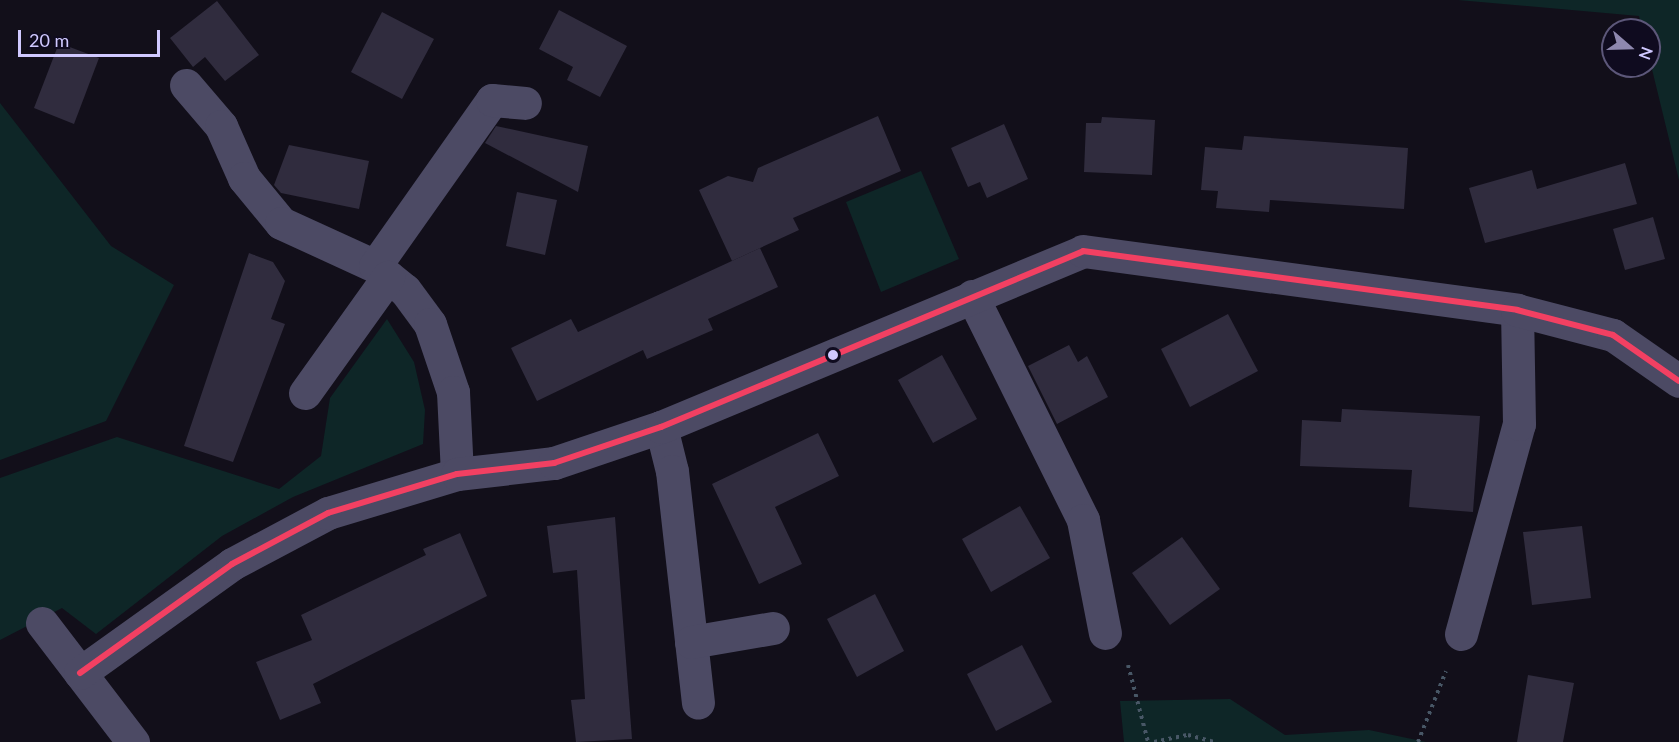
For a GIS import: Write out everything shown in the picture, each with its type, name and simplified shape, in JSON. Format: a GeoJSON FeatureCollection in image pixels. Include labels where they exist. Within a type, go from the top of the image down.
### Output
{"type":"FeatureCollection","features":[{"type":"Feature","properties":{"kind":"street"},"geometry":{"type":"LineString","coordinates":[[186,86],[221,126],[244,178],[281,223],[381,271],[430,324],[444,353],[453,392],[457,474]]}},
{"type":"Feature","properties":{"kind":"street"},"geometry":{"type":"LineString","coordinates":[[305,393],[492,100],[525,103]]}},
{"type":"Feature","properties":{"kind":"street"},"geometry":{"type":"LineString","coordinates":[[80,673],[232,564],[328,513],[457,474],[554,463],[661,427],[1083,251],[1517,310],[1613,335],[1679,381]]}},
{"type":"Feature","properties":{"kind":"street"},"geometry":{"type":"LineString","coordinates":[[972,296],[1083,520],[1105,633]]}},
{"type":"Feature","properties":{"kind":"street"},"geometry":{"type":"LineString","coordinates":[[1461,634],[1519,424],[1517,310]]}},
{"type":"Feature","properties":{"kind":"street"},"geometry":{"type":"LineString","coordinates":[[661,427],[672,471],[698,703]]}},
{"type":"Feature","properties":{"kind":"street"},"geometry":{"type":"LineString","coordinates":[[42,623],[133,742]]}},
{"type":"Feature","properties":{"kind":"street"},"geometry":{"type":"LineString","coordinates":[[691,642],[773,628]]}},
{"type":"Feature","properties":{"kind":"path"},"geometry":{"type":"LineString","coordinates":[[1105,633],[1134,673],[1148,742]]}},
{"type":"Feature","properties":{"kind":"path"},"geometry":{"type":"LineString","coordinates":[[1418,742],[1461,634]]}},
{"type":"Feature","properties":{"kind":"path"},"geometry":{"type":"LineString","coordinates":[[1154,742],[1188,735],[1214,742]]}},
{"type":"Feature","properties":{"kind":"green space"},"geometry":{"type":"Polygon","coordinates":[[[1458,0],[1679,0],[1679,180],[1654,78],[1661,78],[1661,18],[1639,18],[1639,16],[1458,0]]]}},
{"type":"Feature","properties":{"kind":"green space"},"geometry":{"type":"Polygon","coordinates":[[[0,103],[111,246],[174,285],[106,421],[0,460],[0,103]]]}},
{"type":"Feature","properties":{"kind":"green space"},"geometry":{"type":"Polygon","coordinates":[[[921,171],[959,259],[881,292],[846,202],[921,171]]]}},
{"type":"Feature","properties":{"kind":"green space"},"geometry":{"type":"Polygon","coordinates":[[[387,319],[414,362],[425,410],[423,444],[293,497],[222,536],[96,634],[62,608],[0,640],[0,478],[117,437],[279,489],[321,456],[330,398],[387,319]]]}},
{"type":"Feature","properties":{"kind":"green space"},"geometry":{"type":"Polygon","coordinates":[[[1230,699],[1285,735],[1369,730],[1426,742],[1124,742],[1120,701],[1230,699]]]}},
{"type":"Feature","properties":{"kind":"building"},"geometry":{"type":"Polygon","coordinates":[[[217,1],[259,55],[225,81],[205,57],[193,67],[170,38],[217,1]]]}},
{"type":"Feature","properties":{"kind":"building"},"geometry":{"type":"Polygon","coordinates":[[[559,10],[627,46],[600,97],[567,80],[573,67],[539,49],[559,10]]]}},
{"type":"Feature","properties":{"kind":"building"},"geometry":{"type":"Polygon","coordinates":[[[382,12],[434,39],[402,99],[351,72],[382,12]]]}},
{"type":"Feature","properties":{"kind":"building"},"geometry":{"type":"Polygon","coordinates":[[[59,43],[99,58],[74,124],[34,108],[59,43]]]}},
{"type":"Feature","properties":{"kind":"building"},"geometry":{"type":"Polygon","coordinates":[[[878,116],[901,171],[793,218],[799,230],[732,261],[699,190],[728,176],[753,182],[758,168],[878,116]]]}},
{"type":"Feature","properties":{"kind":"building"},"geometry":{"type":"Polygon","coordinates":[[[1102,117],[1155,120],[1152,175],[1084,172],[1086,123],[1101,123],[1102,117]]]}},
{"type":"Feature","properties":{"kind":"building"},"geometry":{"type":"Polygon","coordinates":[[[1004,124],[1028,179],[987,198],[980,182],[968,187],[951,148],[1004,124]]]}},
{"type":"Feature","properties":{"kind":"building"},"geometry":{"type":"Polygon","coordinates":[[[496,126],[588,146],[578,192],[485,143],[496,126]]]}},
{"type":"Feature","properties":{"kind":"building"},"geometry":{"type":"Polygon","coordinates":[[[1244,136],[1408,148],[1404,209],[1270,200],[1269,212],[1216,208],[1218,191],[1201,190],[1205,147],[1242,150],[1244,136]]]}},
{"type":"Feature","properties":{"kind":"building"},"geometry":{"type":"Polygon","coordinates":[[[289,145],[369,161],[359,209],[281,193],[274,185],[289,145]]]}},
{"type":"Feature","properties":{"kind":"building"},"geometry":{"type":"Polygon","coordinates":[[[1625,163],[1637,204],[1485,243],[1469,188],[1532,170],[1537,189],[1625,163]]]}},
{"type":"Feature","properties":{"kind":"building"},"geometry":{"type":"Polygon","coordinates":[[[517,192],[557,200],[545,255],[506,246],[517,192]]]}},
{"type":"Feature","properties":{"kind":"building"},"geometry":{"type":"Polygon","coordinates":[[[1653,217],[1665,259],[1625,270],[1613,229],[1653,217]]]}},
{"type":"Feature","properties":{"kind":"building"},"geometry":{"type":"Polygon","coordinates":[[[760,248],[778,287],[708,319],[713,330],[647,359],[643,350],[537,401],[511,348],[571,319],[578,332],[760,248]]]}},
{"type":"Feature","properties":{"kind":"building"},"geometry":{"type":"Polygon","coordinates":[[[249,253],[273,262],[285,281],[271,319],[285,324],[233,462],[184,446],[249,253]]]}},
{"type":"Feature","properties":{"kind":"building"},"geometry":{"type":"Polygon","coordinates":[[[1228,314],[1258,371],[1190,407],[1161,349],[1228,314]]]}},
{"type":"Feature","properties":{"kind":"building"},"geometry":{"type":"Polygon","coordinates":[[[1069,345],[1078,362],[1087,356],[1108,397],[1057,424],[1028,366],[1069,345]]]}},
{"type":"Feature","properties":{"kind":"building"},"geometry":{"type":"Polygon","coordinates":[[[942,355],[977,419],[933,443],[898,380],[942,355]]]}},
{"type":"Feature","properties":{"kind":"building"},"geometry":{"type":"Polygon","coordinates":[[[1342,409],[1480,416],[1473,512],[1409,507],[1412,470],[1300,466],[1302,420],[1341,422],[1342,409]]]}},
{"type":"Feature","properties":{"kind":"building"},"geometry":{"type":"Polygon","coordinates":[[[818,433],[839,476],[775,507],[802,564],[759,584],[712,484],[818,433]]]}},
{"type":"Feature","properties":{"kind":"building"},"geometry":{"type":"Polygon","coordinates":[[[1020,506],[1050,558],[991,592],[962,539],[1020,506]]]}},
{"type":"Feature","properties":{"kind":"building"},"geometry":{"type":"Polygon","coordinates":[[[615,517],[632,739],[576,742],[571,700],[585,699],[577,570],[553,573],[547,526],[615,517]]]}},
{"type":"Feature","properties":{"kind":"building"},"geometry":{"type":"Polygon","coordinates":[[[1582,526],[1591,598],[1532,605],[1523,532],[1582,526]]]}},
{"type":"Feature","properties":{"kind":"building"},"geometry":{"type":"Polygon","coordinates":[[[460,533],[487,596],[313,684],[321,703],[280,720],[256,662],[312,640],[301,615],[426,555],[423,549],[460,533]]]}},
{"type":"Feature","properties":{"kind":"building"},"geometry":{"type":"Polygon","coordinates":[[[1182,537],[1220,589],[1170,625],[1132,573],[1182,537]]]}},
{"type":"Feature","properties":{"kind":"building"},"geometry":{"type":"Polygon","coordinates":[[[875,594],[904,651],[857,677],[827,619],[875,594]]]}},
{"type":"Feature","properties":{"kind":"building"},"geometry":{"type":"Polygon","coordinates":[[[1022,645],[1052,702],[996,731],[967,674],[1022,645]]]}},
{"type":"Feature","properties":{"kind":"building"},"geometry":{"type":"Polygon","coordinates":[[[1528,675],[1574,683],[1563,742],[1517,742],[1528,675]]]}},
{"type":"Feature","properties":{"kind":"transit line"},"geometry":{"type":"LineString","coordinates":[[80,673],[232,564],[328,513],[457,474],[554,463],[661,427],[1083,251],[1517,310],[1613,335],[1679,381]]}}]}
